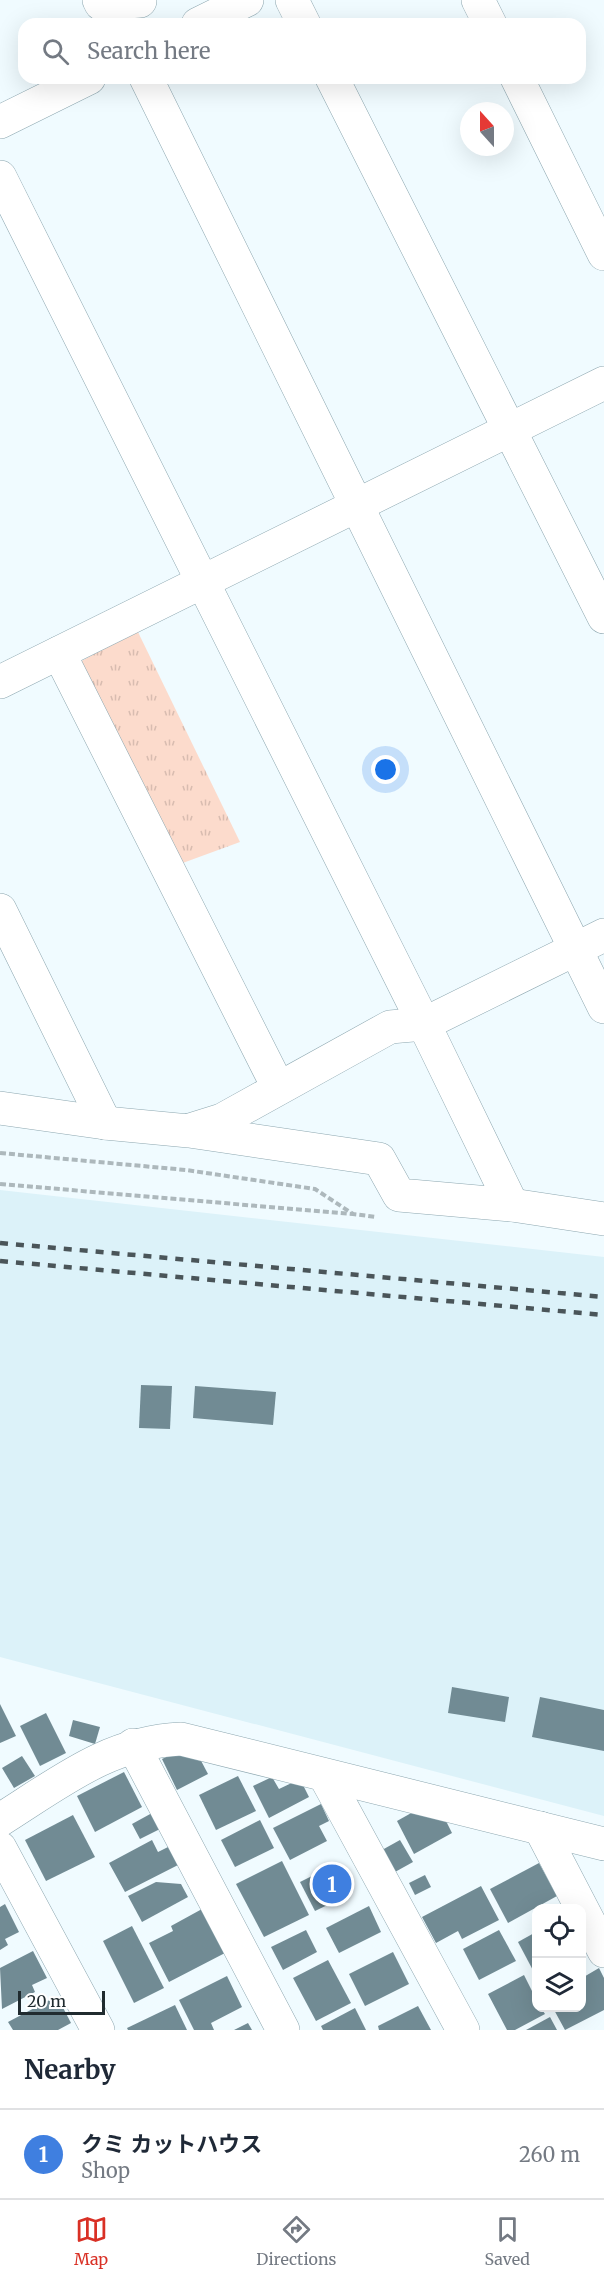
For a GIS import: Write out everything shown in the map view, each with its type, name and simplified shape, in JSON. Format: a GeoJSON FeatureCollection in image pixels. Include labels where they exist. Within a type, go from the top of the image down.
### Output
{"type":"FeatureCollection","features":[{"type":"Feature","properties":{"kind":"street"},"geometry":{"type":"LineString","coordinates":[[99,0],[101,4],[139,8]]}},
{"type":"Feature","properties":{"kind":"street"},"geometry":{"type":"LineString","coordinates":[[210,18],[246,0]]}},
{"type":"Feature","properties":{"kind":"street"},"geometry":{"type":"LineString","coordinates":[[292,0],[301,18]]}},
{"type":"Feature","properties":{"kind":"street"},"geometry":{"type":"LineString","coordinates":[[478,0],[487,18]]}},
{"type":"Feature","properties":{"kind":"street"},"geometry":{"type":"LineString","coordinates":[[0,122],[77,84]]}},
{"type":"Feature","properties":{"kind":"street"},"geometry":{"type":"LineString","coordinates":[[149,84],[604,1007]]}},
{"type":"Feature","properties":{"kind":"street"},"geometry":{"type":"LineString","coordinates":[[335,84],[604,616]]}},
{"type":"Feature","properties":{"kind":"street"},"geometry":{"type":"LineString","coordinates":[[520,84],[604,254]]}},
{"type":"Feature","properties":{"kind":"street"},"geometry":{"type":"LineString","coordinates":[[0,177],[424,1024],[512,1205]]}},
{"type":"Feature","properties":{"kind":"street"},"geometry":{"type":"LineString","coordinates":[[0,682],[604,383]]}},
{"type":"Feature","properties":{"kind":"street"},"geometry":{"type":"LineString","coordinates":[[59,652],[278,1087]]}},
{"type":"Feature","properties":{"kind":"street"},"geometry":{"type":"LineString","coordinates":[[0,910],[105,1123]]}},
{"type":"Feature","properties":{"kind":"street"},"geometry":{"type":"LineString","coordinates":[[189,1131],[222,1120],[390,1027],[424,1024],[604,935]]}},
{"type":"Feature","properties":{"kind":"street"},"geometry":{"type":"LineString","coordinates":[[0,1108],[105,1123],[189,1131],[379,1159],[399,1195],[512,1205],[604,1220]]}},
{"type":"Feature","properties":{"kind":"street"},"geometry":{"type":"LineString","coordinates":[[0,1820],[88,1764],[133,1745],[181,1738],[325,1776],[604,1844]]}},
{"type":"Feature","properties":{"kind":"street"},"geometry":{"type":"LineString","coordinates":[[133,1745],[283,2030]]}},
{"type":"Feature","properties":{"kind":"street"},"geometry":{"type":"LineString","coordinates":[[325,1776],[463,2030]]}},
{"type":"Feature","properties":{"kind":"street"},"geometry":{"type":"LineString","coordinates":[[540,1828],[604,1952]]}},
{"type":"Feature","properties":{"kind":"street"},"geometry":{"type":"LineString","coordinates":[[0,1848],[99,2030]]}},
{"type":"Feature","properties":{"kind":"path"},"geometry":{"type":"LineString","coordinates":[[0,1152],[186,1170],[315,1189],[353,1214]]}},
{"type":"Feature","properties":{"kind":"path"},"geometry":{"type":"LineString","coordinates":[[0,1184],[377,1217]]}},
{"type":"Feature","properties":{"kind":"shaded area"},"geometry":{"type":"Polygon","coordinates":[[[0,1190],[604,1257],[604,1816],[0,1657],[0,1190]]]}},
{"type":"Feature","properties":{"kind":"green space"},"geometry":{"type":"Polygon","coordinates":[[[137,630],[240,842],[180,864],[78,663],[137,630]]]}},
{"type":"Feature","properties":{"kind":"building"},"geometry":{"type":"Polygon","coordinates":[[[141,1385],[172,1386],[170,1429],[139,1428],[141,1385]]]}},
{"type":"Feature","properties":{"kind":"building"},"geometry":{"type":"Polygon","coordinates":[[[195,1386],[276,1392],[273,1425],[193,1418],[195,1386]]]}},
{"type":"Feature","properties":{"kind":"building"},"geometry":{"type":"Polygon","coordinates":[[[452,1687],[509,1697],[505,1722],[448,1713],[452,1687]]]}},
{"type":"Feature","properties":{"kind":"building"},"geometry":{"type":"Polygon","coordinates":[[[540,1697],[604,1710],[604,1751],[532,1737],[540,1697]]]}},
{"type":"Feature","properties":{"kind":"building"},"geometry":{"type":"Polygon","coordinates":[[[0,1704],[16,1736],[0,1743],[0,1704]]]}},
{"type":"Feature","properties":{"kind":"building"},"geometry":{"type":"Polygon","coordinates":[[[46,1713],[66,1753],[40,1766],[20,1726],[46,1713]]]}},
{"type":"Feature","properties":{"kind":"building"},"geometry":{"type":"Polygon","coordinates":[[[73,1720],[100,1727],[95,1744],[69,1736],[73,1720]]]}},
{"type":"Feature","properties":{"kind":"building"},"geometry":{"type":"Polygon","coordinates":[[[179,1751],[198,1755],[208,1774],[177,1790],[162,1759],[179,1751]]]}},
{"type":"Feature","properties":{"kind":"building"},"geometry":{"type":"Polygon","coordinates":[[[22,1756],[35,1776],[14,1788],[2,1768],[22,1756]]]}},
{"type":"Feature","properties":{"kind":"building"},"geometry":{"type":"Polygon","coordinates":[[[124,1772],[142,1807],[95,1832],[77,1796],[124,1772]]]}},
{"type":"Feature","properties":{"kind":"building"},"geometry":{"type":"Polygon","coordinates":[[[238,1776],[256,1811],[216,1830],[199,1795],[238,1776]]]}},
{"type":"Feature","properties":{"kind":"building"},"geometry":{"type":"Polygon","coordinates":[[[272,1777],[279,1789],[300,1779],[309,1797],[269,1818],[253,1786],[272,1777]]]}},
{"type":"Feature","properties":{"kind":"building"},"geometry":{"type":"Polygon","coordinates":[[[321,1804],[329,1821],[319,1826],[327,1841],[290,1860],[273,1828],[321,1804]]]}},
{"type":"Feature","properties":{"kind":"building"},"geometry":{"type":"Polygon","coordinates":[[[413,1812],[446,1821],[452,1833],[414,1854],[397,1821],[413,1812]]]}},
{"type":"Feature","properties":{"kind":"building"},"geometry":{"type":"Polygon","coordinates":[[[152,1813],[160,1829],[140,1839],[132,1824],[152,1813]]]}},
{"type":"Feature","properties":{"kind":"building"},"geometry":{"type":"Polygon","coordinates":[[[73,1815],[95,1857],[46,1881],[25,1840],[73,1815]]]}},
{"type":"Feature","properties":{"kind":"building"},"geometry":{"type":"Polygon","coordinates":[[[260,1820],[274,1848],[235,1867],[221,1840],[260,1820]]]}},
{"type":"Feature","properties":{"kind":"building"},"geometry":{"type":"Polygon","coordinates":[[[152,1840],[158,1852],[170,1846],[180,1864],[125,1892],[109,1863],[152,1840]]]}},
{"type":"Feature","properties":{"kind":"building"},"geometry":{"type":"Polygon","coordinates":[[[400,1840],[413,1862],[395,1872],[382,1850],[400,1840]]]}},
{"type":"Feature","properties":{"kind":"building"},"geometry":{"type":"Polygon","coordinates":[[[282,1861],[309,1915],[264,1937],[236,1884],[282,1861]]]}},
{"type":"Feature","properties":{"kind":"building"},"geometry":{"type":"Polygon","coordinates":[[[539,1863],[557,1896],[542,1904],[532,1904],[532,1910],[508,1923],[490,1889],[539,1863]]]}},
{"type":"Feature","properties":{"kind":"building"},"geometry":{"type":"Polygon","coordinates":[[[328,1868],[342,1898],[315,1911],[300,1882],[328,1868]]]}},
{"type":"Feature","properties":{"kind":"building"},"geometry":{"type":"Polygon","coordinates":[[[425,1875],[431,1887],[415,1895],[409,1883],[425,1875]]]}},
{"type":"Feature","properties":{"kind":"building"},"geometry":{"type":"Polygon","coordinates":[[[156,1882],[181,1884],[188,1897],[142,1922],[128,1896],[156,1882]]]}},
{"type":"Feature","properties":{"kind":"building"},"geometry":{"type":"Polygon","coordinates":[[[481,1886],[499,1920],[462,1939],[458,1931],[436,1943],[422,1917],[481,1886]]]}},
{"type":"Feature","properties":{"kind":"building"},"geometry":{"type":"Polygon","coordinates":[[[5,1904],[19,1932],[5,1939],[8,1945],[0,1950],[0,1907],[5,1904]]]}},
{"type":"Feature","properties":{"kind":"building"},"geometry":{"type":"Polygon","coordinates":[[[369,1906],[381,1932],[339,1953],[326,1928],[369,1906]]]}},
{"type":"Feature","properties":{"kind":"building"},"geometry":{"type":"Polygon","coordinates":[[[202,1909],[225,1953],[169,1982],[149,1943],[173,1931],[171,1926],[202,1909]]]}},
{"type":"Feature","properties":{"kind":"building"},"geometry":{"type":"Polygon","coordinates":[[[132,1926],[164,1988],[134,2003],[103,1941],[132,1926]]]}},
{"type":"Feature","properties":{"kind":"building"},"geometry":{"type":"Polygon","coordinates":[[[306,1930],[317,1952],[283,1970],[271,1947],[306,1930]]]}},
{"type":"Feature","properties":{"kind":"building"},"geometry":{"type":"Polygon","coordinates":[[[499,1930],[516,1961],[479,1980],[463,1949],[499,1930]]]}},
{"type":"Feature","properties":{"kind":"building"},"geometry":{"type":"Polygon","coordinates":[[[532,1934],[532,1968],[518,1942],[532,1934]]]}},
{"type":"Feature","properties":{"kind":"building"},"geometry":{"type":"Polygon","coordinates":[[[33,1951],[47,1978],[32,1985],[35,1992],[2,2009],[0,1968],[33,1951]]]}},
{"type":"Feature","properties":{"kind":"building"},"geometry":{"type":"Polygon","coordinates":[[[393,1952],[409,1984],[365,2006],[349,1974],[393,1952]]]}},
{"type":"Feature","properties":{"kind":"building"},"geometry":{"type":"Polygon","coordinates":[[[328,1960],[351,2003],[316,2021],[293,1978],[328,1960]]]}},
{"type":"Feature","properties":{"kind":"building"},"geometry":{"type":"Polygon","coordinates":[[[599,1968],[604,1978],[604,2010],[565,2030],[555,2012],[586,2012],[586,1976],[599,1968]]]}},
{"type":"Feature","properties":{"kind":"building"},"geometry":{"type":"Polygon","coordinates":[[[524,1975],[532,1991],[532,2012],[545,2014],[515,2030],[507,2030],[488,1994],[524,1975]]]}},
{"type":"Feature","properties":{"kind":"building"},"geometry":{"type":"Polygon","coordinates":[[[227,1976],[242,2007],[211,2023],[214,2030],[194,2030],[179,2000],[227,1976]]]}},
{"type":"Feature","properties":{"kind":"building"},"geometry":{"type":"Polygon","coordinates":[[[57,1996],[71,2023],[58,2030],[13,2030],[8,2022],[57,1996]]]}},
{"type":"Feature","properties":{"kind":"building"},"geometry":{"type":"Polygon","coordinates":[[[175,2005],[187,2030],[128,2030],[127,2028],[175,2005]]]}},
{"type":"Feature","properties":{"kind":"building"},"geometry":{"type":"Polygon","coordinates":[[[418,2006],[431,2030],[379,2030],[378,2026],[418,2006]]]}},
{"type":"Feature","properties":{"kind":"building"},"geometry":{"type":"Polygon","coordinates":[[[355,2008],[366,2030],[323,2030],[321,2026],[355,2008]]]}},
{"type":"Feature","properties":{"kind":"building"},"geometry":{"type":"Polygon","coordinates":[[[550,2017],[557,2030],[526,2030],[550,2017]]]}},
{"type":"Feature","properties":{"kind":"building"},"geometry":{"type":"Polygon","coordinates":[[[248,2023],[252,2030],[234,2030],[248,2023]]]}},
{"type":"Feature","properties":{"kind":"railway"},"geometry":{"type":"LineString","coordinates":[[0,1243],[604,1297]]}},
{"type":"Feature","properties":{"kind":"railway"},"geometry":{"type":"LineString","coordinates":[[0,1261],[604,1315]]}},
{"type":"Feature","properties":{"kind":"place","name":"クミ カットハウス"},"geometry":{"type":"Point","coordinates":[332,1884]}}]}
